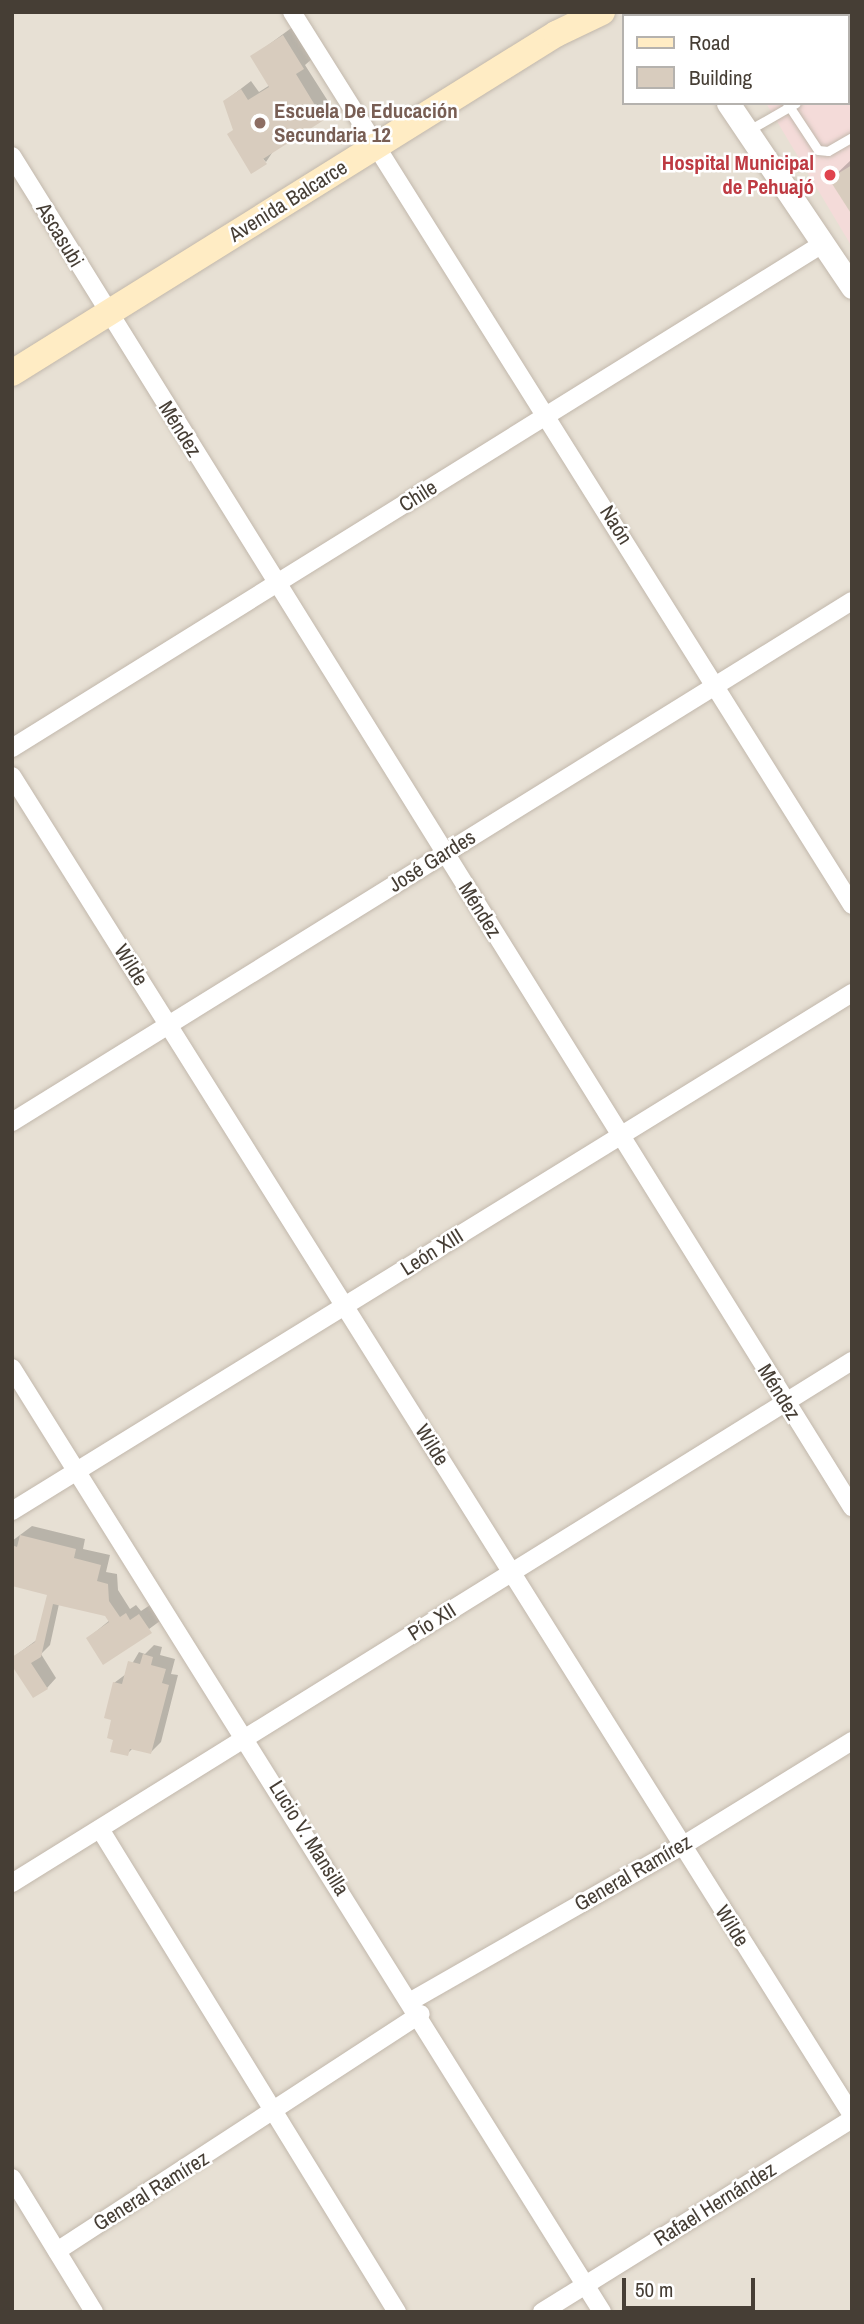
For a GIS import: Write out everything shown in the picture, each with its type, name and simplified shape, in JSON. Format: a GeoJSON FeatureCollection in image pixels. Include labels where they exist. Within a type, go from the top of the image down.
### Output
{"type":"FeatureCollection","features":[{"type":"Feature","properties":{"kind":"main road","name":"Avenida Balcarce"},"geometry":{"type":"LineString","coordinates":[[371,141],[564,12]]}},
{"type":"Feature","properties":{"kind":"main road","name":"Avenida Balcarce"},"geometry":{"type":"LineString","coordinates":[[12,373],[104,307],[371,141],[556,34],[602,12]]}},
{"type":"Feature","properties":{"kind":"main road","name":"Avenida Balcarce"},"geometry":{"type":"LineString","coordinates":[[12,355],[104,307]]}},
{"type":"Feature","properties":{"kind":"street","name":"Naón"},"geometry":{"type":"LineString","coordinates":[[292,12],[371,141],[548,415],[852,905]]}},
{"type":"Feature","properties":{"kind":"street"},"geometry":{"type":"LineString","coordinates":[[729,105],[852,287]]}},
{"type":"Feature","properties":{"kind":"street","name":"Ascasubi"},"geometry":{"type":"LineString","coordinates":[[12,156],[104,307]]}},
{"type":"Feature","properties":{"kind":"street","name":"Chile"},"geometry":{"type":"LineString","coordinates":[[12,748],[824,243]]}},
{"type":"Feature","properties":{"kind":"street","name":"Méndez"},"geometry":{"type":"LineString","coordinates":[[104,307],[852,1507]]}},
{"type":"Feature","properties":{"kind":"street","name":"José Gardes"},"geometry":{"type":"LineString","coordinates":[[12,1122],[852,601]]}},
{"type":"Feature","properties":{"kind":"street","name":"Wilde"},"geometry":{"type":"LineString","coordinates":[[12,776],[852,2117]]}},
{"type":"Feature","properties":{"kind":"street","name":"León XIII"},"geometry":{"type":"LineString","coordinates":[[12,1511],[852,993]]}},
{"type":"Feature","properties":{"kind":"street","name":"Pío XII"},"geometry":{"type":"LineString","coordinates":[[12,1883],[852,1360]]}},
{"type":"Feature","properties":{"kind":"street","name":"Lucio V. Mansilla"},"geometry":{"type":"LineString","coordinates":[[12,1368],[416,2007],[602,2312]]}},
{"type":"Feature","properties":{"kind":"street","name":"General Ramírez"},"geometry":{"type":"LineString","coordinates":[[57,2251],[274,2113],[416,2007],[852,1741]]}},
{"type":"Feature","properties":{"kind":"street"},"geometry":{"type":"LineString","coordinates":[[100,1829],[393,2310]]}},
{"type":"Feature","properties":{"kind":"street","name":"Rafael Hernández"},"geometry":{"type":"LineString","coordinates":[[542,2312],[852,2117]]}},
{"type":"Feature","properties":{"kind":"street"},"geometry":{"type":"LineString","coordinates":[[12,2178],[94,2312]]}},
{"type":"Feature","properties":{"kind":"lane"},"geometry":{"type":"LineString","coordinates":[[747,131],[791,105],[818,150],[828,151],[852,137]]}},
{"type":"Feature","properties":{"kind":"shaded area"},"geometry":{"type":"Polygon","coordinates":[[[12,12],[852,12],[852,2312],[12,2312],[12,12]]]}},
{"type":"Feature","properties":{"kind":"shaded area","name":"Hospital Municipal de Pehuajó"},"geometry":{"type":"Polygon","coordinates":[[[712,12],[852,12],[852,247],[767,105],[850,105],[850,14],[712,12]]]}},
{"type":"Feature","properties":{"kind":"building"},"geometry":{"type":"Polygon","coordinates":[[[825,12],[852,12],[852,34],[850,14],[825,12]]]}},
{"type":"Feature","properties":{"kind":"building"},"geometry":{"type":"Polygon","coordinates":[[[283,35],[304,69],[296,74],[324,120],[263,159],[267,164],[251,174],[227,134],[233,130],[223,101],[241,89],[248,100],[269,87],[250,56],[283,35]]]}},
{"type":"Feature","properties":{"kind":"building"},"geometry":{"type":"Polygon","coordinates":[[[852,165],[852,215],[829,179],[852,165]]]}},
{"type":"Feature","properties":{"kind":"building"},"geometry":{"type":"Polygon","coordinates":[[[20,1535],[76,1549],[74,1558],[101,1565],[97,1581],[108,1584],[109,1601],[120,1617],[126,1613],[130,1620],[139,1614],[152,1633],[103,1665],[86,1638],[109,1622],[105,1616],[53,1604],[41,1657],[31,1663],[48,1689],[33,1698],[12,1666],[12,1657],[35,1642],[47,1595],[12,1586],[12,1545],[17,1547],[20,1535]]]}},
{"type":"Feature","properties":{"kind":"building"},"geometry":{"type":"Polygon","coordinates":[[[143,1654],[153,1657],[151,1665],[166,1669],[162,1683],[169,1685],[151,1754],[130,1749],[128,1756],[110,1752],[113,1740],[107,1738],[111,1720],[104,1718],[113,1682],[122,1684],[128,1661],[140,1664],[143,1654]]]}},
{"type":"Feature","properties":{"kind":"place","name":"Escuela De Educación Secundaria 12"},"geometry":{"type":"Point","coordinates":[260,123]}},
{"type":"Feature","properties":{"kind":"place","name":"Hospital Municipal de Pehuajó"},"geometry":{"type":"Point","coordinates":[830,175]}}]}
